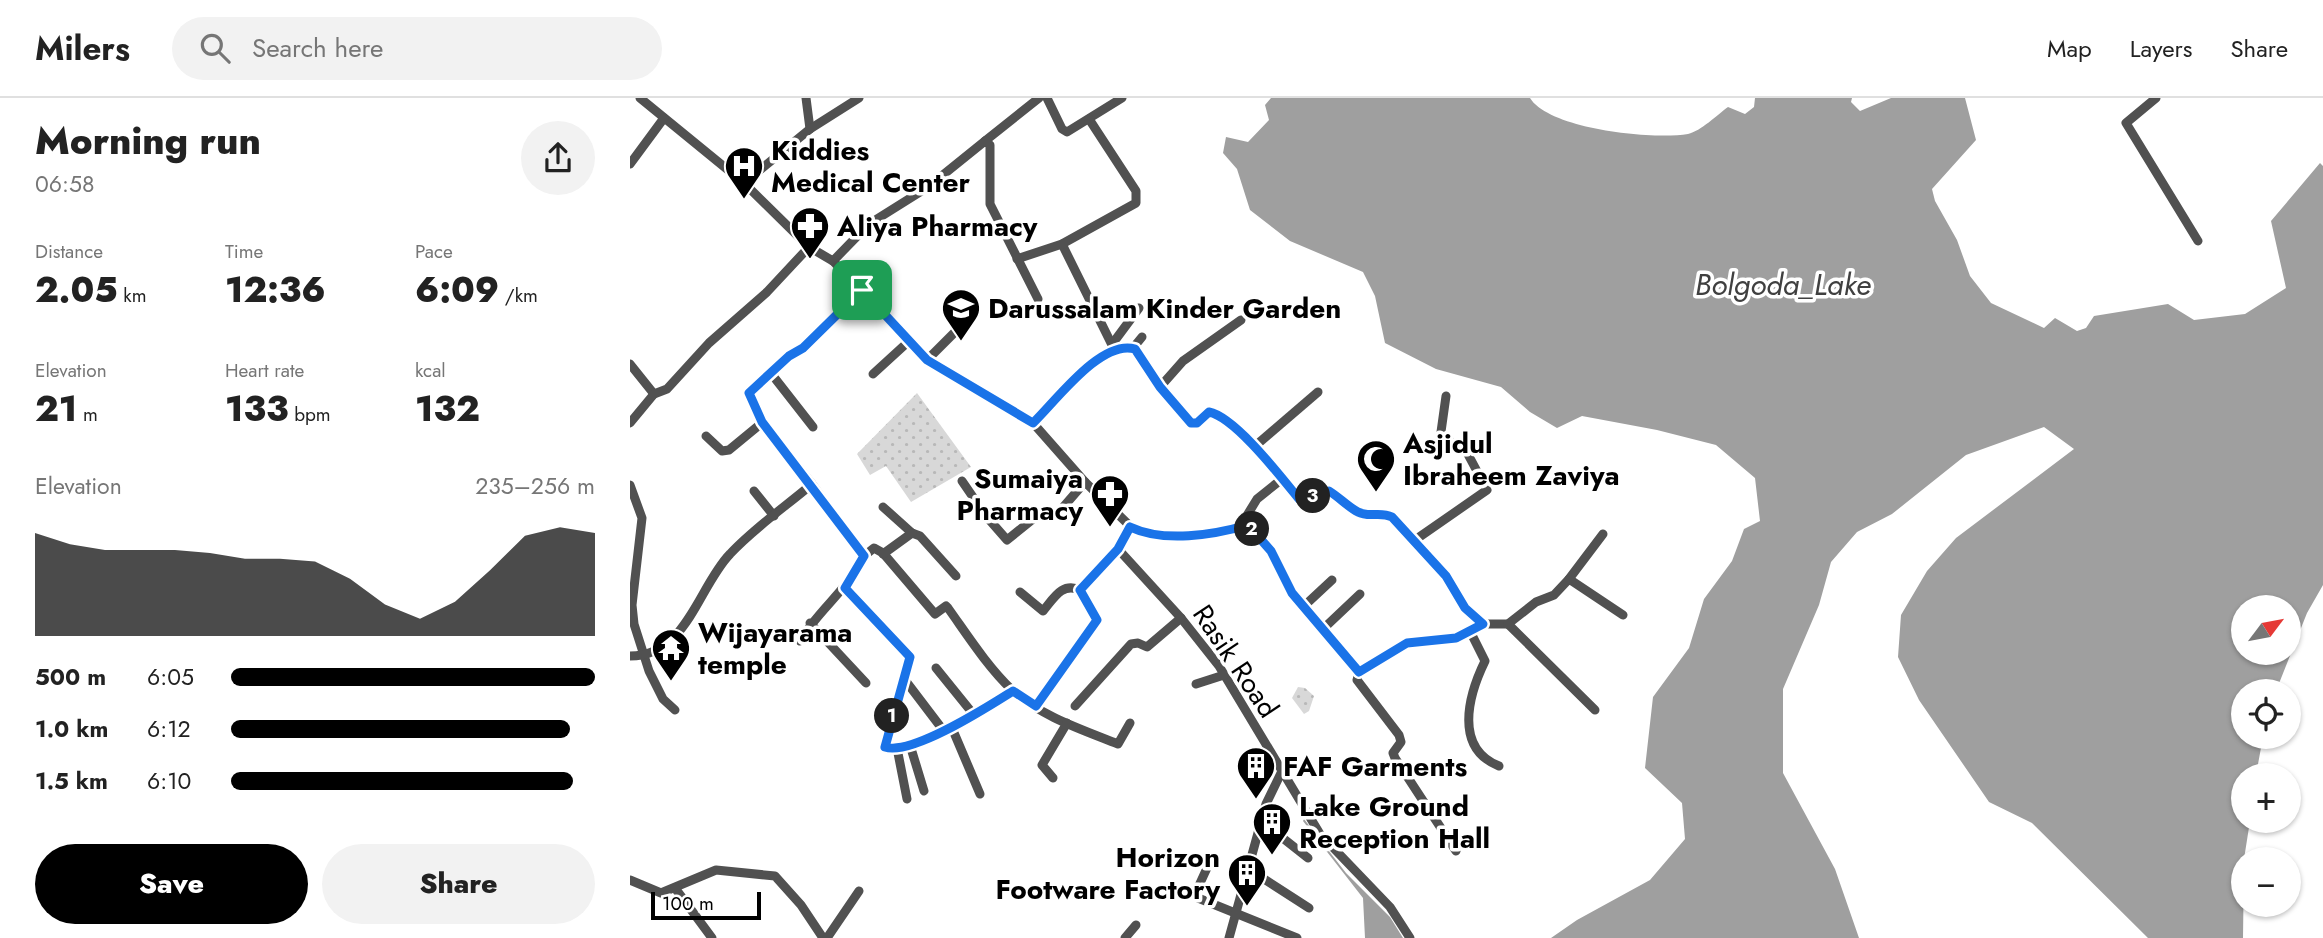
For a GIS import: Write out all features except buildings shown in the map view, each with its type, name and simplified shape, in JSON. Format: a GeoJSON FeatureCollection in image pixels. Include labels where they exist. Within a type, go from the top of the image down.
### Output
{"type":"FeatureCollection","features":[{"type":"Feature","properties":{"kind":"street"},"geometry":{"type":"LineString","coordinates":[[640,98],[744,183],[809,247],[833,261],[927,360],[1033,423],[1085,482],[1130,527],[1143,533],[1196,535],[1222,533],[1248,525]]}},
{"type":"Feature","properties":{"kind":"street"},"geometry":{"type":"LineString","coordinates":[[806,98],[810,129]]}},
{"type":"Feature","properties":{"kind":"street"},"geometry":{"type":"LineString","coordinates":[[744,183],[810,129],[859,98]]}},
{"type":"Feature","properties":{"kind":"street"},"geometry":{"type":"LineString","coordinates":[[833,261],[869,224],[928,187],[1038,98]]}},
{"type":"Feature","properties":{"kind":"street"},"geometry":{"type":"LineString","coordinates":[[1047,98],[1062,129],[1067,132],[1122,98]]}},
{"type":"Feature","properties":{"kind":"street"},"geometry":{"type":"LineString","coordinates":[[2156,98],[2126,123],[2198,242]]}},
{"type":"Feature","properties":{"kind":"street"},"geometry":{"type":"LineString","coordinates":[[630,164],[664,118]]}},
{"type":"Feature","properties":{"kind":"street"},"geometry":{"type":"LineString","coordinates":[[1017,259],[1062,244],[1136,203],[1136,191],[1089,119]]}},
{"type":"Feature","properties":{"kind":"street"},"geometry":{"type":"LineString","coordinates":[[985,141],[990,145],[990,204],[1038,299]]}},
{"type":"Feature","properties":{"kind":"street"},"geometry":{"type":"LineString","coordinates":[[1062,244],[1113,346]]}},
{"type":"Feature","properties":{"kind":"street"},"geometry":{"type":"LineString","coordinates":[[630,423],[654,394],[667,389],[709,343],[767,292],[809,247]]}},
{"type":"Feature","properties":{"kind":"street"},"geometry":{"type":"LineString","coordinates":[[862,290],[803,348],[770,372],[749,393],[762,422],[812,484],[864,556]]}},
{"type":"Feature","properties":{"kind":"street"},"geometry":{"type":"LineString","coordinates":[[1033,423],[1095,360],[1113,346],[1139,308]]}},
{"type":"Feature","properties":{"kind":"street"},"geometry":{"type":"LineString","coordinates":[[927,360],[974,313]]}},
{"type":"Feature","properties":{"kind":"street"},"geometry":{"type":"LineString","coordinates":[[1160,387],[1183,362],[1241,320]]}},
{"type":"Feature","properties":{"kind":"street"},"geometry":{"type":"LineString","coordinates":[[1133,348],[1142,337]]}},
{"type":"Feature","properties":{"kind":"street"},"geometry":{"type":"LineString","coordinates":[[873,374],[908,342]]}},
{"type":"Feature","properties":{"kind":"street"},"geometry":{"type":"LineString","coordinates":[[1113,346],[1133,348],[1160,387],[1191,423],[1197,423],[1209,412],[1217,414],[1254,447],[1299,499],[1329,491],[1358,512],[1370,515],[1382,512],[1392,517],[1446,576],[1465,608],[1483,624]]}},
{"type":"Feature","properties":{"kind":"street"},"geometry":{"type":"LineString","coordinates":[[630,364],[654,394]]}},
{"type":"Feature","properties":{"kind":"street"},"geometry":{"type":"LineString","coordinates":[[770,372],[813,427]]}},
{"type":"Feature","properties":{"kind":"street"},"geometry":{"type":"LineString","coordinates":[[1254,447],[1318,392]]}},
{"type":"Feature","properties":{"kind":"street"},"geometry":{"type":"LineString","coordinates":[[1415,540],[1487,490],[1463,445],[1440,439],[1446,396]]}},
{"type":"Feature","properties":{"kind":"street"},"geometry":{"type":"LineString","coordinates":[[706,436],[722,451],[729,450],[762,422]]}},
{"type":"Feature","properties":{"kind":"street"},"geometry":{"type":"LineString","coordinates":[[1282,479],[1257,499],[1246,517],[1248,525],[1271,551],[1292,593],[1359,672]]}},
{"type":"Feature","properties":{"kind":"street"},"geometry":{"type":"LineString","coordinates":[[962,481],[986,516],[1007,540],[1038,515],[1059,512],[1085,482]]}},
{"type":"Feature","properties":{"kind":"street"},"geometry":{"type":"LineString","coordinates":[[630,656],[646,656],[686,624],[713,575],[730,553],[812,484]]}},
{"type":"Feature","properties":{"kind":"street"},"geometry":{"type":"LineString","coordinates":[[630,485],[642,518],[632,605],[634,624],[649,671],[663,699],[675,710]]}},
{"type":"Feature","properties":{"kind":"street"},"geometry":{"type":"LineString","coordinates":[[754,491],[774,516]]}},
{"type":"Feature","properties":{"kind":"street"},"geometry":{"type":"LineString","coordinates":[[883,507],[912,533],[920,536],[956,576]]}},
{"type":"Feature","properties":{"kind":"street"},"geometry":{"type":"LineString","coordinates":[[1080,590],[1118,549],[1130,527]]}},
{"type":"Feature","properties":{"kind":"street"},"geometry":{"type":"LineString","coordinates":[[883,554],[912,533]]}},
{"type":"Feature","properties":{"kind":"street"},"geometry":{"type":"LineString","coordinates":[[1456,851],[1395,758],[1393,753],[1401,742],[1399,734],[1357,680],[1359,672],[1407,643],[1456,638],[1471,633],[1483,624],[1508,624],[1536,602],[1554,595],[1603,534]]}},
{"type":"Feature","properties":{"kind":"street"},"geometry":{"type":"LineString","coordinates":[[800,641],[810,623],[845,588],[864,556],[874,548],[883,554],[934,614],[946,606],[948,608],[980,653],[1013,691],[1067,723],[1118,744],[1130,723]]}},
{"type":"Feature","properties":{"kind":"street","name":"Rasik Road"},"geometry":{"type":"LineString","coordinates":[[1118,549],[1181,618],[1224,675],[1326,844],[1390,908],[1410,938]]}},
{"type":"Feature","properties":{"kind":"street"},"geometry":{"type":"LineString","coordinates":[[1569,579],[1623,615]]}},
{"type":"Feature","properties":{"kind":"street"},"geometry":{"type":"LineString","coordinates":[[1303,607],[1332,580]]}},
{"type":"Feature","properties":{"kind":"street"},"geometry":{"type":"LineString","coordinates":[[1020,592],[1043,611],[1061,590],[1072,587],[1080,590],[1097,620],[1036,706]]}},
{"type":"Feature","properties":{"kind":"street"},"geometry":{"type":"LineString","coordinates":[[845,588],[910,657],[905,680],[892,712],[885,747],[910,745],[947,729],[1013,691]]}},
{"type":"Feature","properties":{"kind":"street"},"geometry":{"type":"LineString","coordinates":[[1323,629],[1360,594]]}},
{"type":"Feature","properties":{"kind":"street"},"geometry":{"type":"LineString","coordinates":[[1075,706],[1132,644],[1135,642],[1147,647],[1181,618]]}},
{"type":"Feature","properties":{"kind":"street"},"geometry":{"type":"LineString","coordinates":[[810,623],[866,684]]}},
{"type":"Feature","properties":{"kind":"street"},"geometry":{"type":"LineString","coordinates":[[1508,624],[1595,710]]}},
{"type":"Feature","properties":{"kind":"street"},"geometry":{"type":"LineString","coordinates":[[1471,633],[1485,661],[1477,678],[1468,716],[1469,730],[1473,746],[1485,760],[1499,766]]}},
{"type":"Feature","properties":{"kind":"street"},"geometry":{"type":"LineString","coordinates":[[936,668],[974,715]]}},
{"type":"Feature","properties":{"kind":"street"},"geometry":{"type":"LineString","coordinates":[[1196,684],[1224,675]]}},
{"type":"Feature","properties":{"kind":"street"},"geometry":{"type":"LineString","coordinates":[[905,680],[947,729],[980,793]]}},
{"type":"Feature","properties":{"kind":"street"},"geometry":{"type":"LineString","coordinates":[[1054,778],[1042,765],[1067,723]]}},
{"type":"Feature","properties":{"kind":"street"},"geometry":{"type":"LineString","coordinates":[[910,745],[924,791]]}},
{"type":"Feature","properties":{"kind":"street"},"geometry":{"type":"LineString","coordinates":[[897,748],[907,799]]}},
{"type":"Feature","properties":{"kind":"street"},"geometry":{"type":"LineString","coordinates":[[1229,938],[1261,821],[1282,771]]}},
{"type":"Feature","properties":{"kind":"street"},"geometry":{"type":"LineString","coordinates":[[1261,821],[1308,858]]}},
{"type":"Feature","properties":{"kind":"street"},"geometry":{"type":"LineString","coordinates":[[1207,868],[1196,896],[1283,935],[1297,938]]}},
{"type":"Feature","properties":{"kind":"street"},"geometry":{"type":"LineString","coordinates":[[1247,868],[1309,908]]}},
{"type":"Feature","properties":{"kind":"street"},"geometry":{"type":"LineString","coordinates":[[630,880],[655,892],[675,888],[725,869],[775,876],[825,938],[859,891]]}},
{"type":"Feature","properties":{"kind":"street"},"geometry":{"type":"LineString","coordinates":[[675,888],[712,938]]}},
{"type":"Feature","properties":{"kind":"street"},"geometry":{"type":"LineString","coordinates":[[1125,938],[1136,925]]}},
{"type":"Feature","properties":{"kind":"shaded area"},"geometry":{"type":"Polygon","coordinates":[[[917,393],[971,467],[911,502],[886,466],[870,475],[857,454],[917,393]]]}},
{"type":"Feature","properties":{"kind":"shaded area"},"geometry":{"type":"Polygon","coordinates":[[[1298,687],[1305,688],[1314,696],[1309,711],[1304,714],[1292,698],[1298,687]]]}},
{"type":"Feature","properties":{"kind":"water","name":"Bolgoda_Lake"},"geometry":{"type":"Polygon","coordinates":[[[1271,98],[1530,98],[1541,109],[1579,125],[1627,133],[1672,135],[1693,132],[1728,107],[1745,114],[1754,107],[1755,98],[1852,98],[1851,102],[1860,111],[1891,98],[1965,98],[1976,140],[1932,189],[1935,201],[1957,240],[1970,276],[1991,303],[2044,328],[2055,318],[2077,331],[2086,328],[2094,316],[2168,304],[2194,320],[2245,314],[2286,288],[2271,221],[2320,163],[2323,166],[2323,585],[2301,628],[2301,595],[2231,595],[2231,665],[2286,665],[2281,679],[2231,679],[2231,749],[2261,749],[2258,763],[2231,763],[2231,833],[2248,833],[2246,847],[2231,847],[2231,917],[2243,917],[2243,938],[2148,938],[2032,823],[1989,802],[1919,700],[1898,657],[1901,615],[1927,571],[1956,538],[2074,449],[2044,427],[1966,455],[1892,514],[1857,532],[1831,562],[1819,605],[1783,689],[1783,773],[1835,869],[1859,938],[1551,938],[1577,920],[1650,880],[1685,839],[1682,803],[1645,768],[1653,697],[1689,648],[1704,599],[1732,561],[1744,529],[1760,521],[1755,478],[1716,445],[1657,430],[1582,416],[1557,428],[1530,412],[1501,387],[1436,369],[1385,343],[1375,296],[1363,272],[1290,241],[1250,210],[1237,169],[1223,153],[1226,137],[1248,142],[1269,120],[1265,105],[1271,98]]]}},
{"type":"Feature","properties":{"kind":"water"},"geometry":{"type":"Polygon","coordinates":[[[1304,819],[1346,873],[1390,917],[1403,938],[1365,938],[1363,898],[1304,819]]]}},
{"type":"Feature","properties":{"kind":"place","name":"Kiddies Medical Center"},"geometry":{"type":"Point","coordinates":[744,200]}},
{"type":"Feature","properties":{"kind":"place","name":"Aliya Pharmacy"},"geometry":{"type":"Point","coordinates":[810,260]}},
{"type":"Feature","properties":{"kind":"place","name":"Darussalam Kinder Garden"},"geometry":{"type":"Point","coordinates":[961,342]}},
{"type":"Feature","properties":{"kind":"place","name":"Asjidul Ibraheem Zaviya"},"geometry":{"type":"Point","coordinates":[1376,493]}},
{"type":"Feature","properties":{"kind":"place","name":"Sumaiya Pharmacy"},"geometry":{"type":"Point","coordinates":[1110,528]}},
{"type":"Feature","properties":{"kind":"place","name":"Wijayarama temple"},"geometry":{"type":"Point","coordinates":[671,682]}},
{"type":"Feature","properties":{"kind":"place","name":"FAF Garments"},"geometry":{"type":"Point","coordinates":[1256,800]}},
{"type":"Feature","properties":{"kind":"place","name":"Lake Ground Reception Hall"},"geometry":{"type":"Point","coordinates":[1272,856]}},
{"type":"Feature","properties":{"kind":"place","name":"Horizon Footware Factory"},"geometry":{"type":"Point","coordinates":[1247,907]}},
{"type":"Feature","properties":{"kind":"route"},"geometry":{"type":"LineString","coordinates":[[862,290],[927,360],[1033,423],[1095,360],[1114,349],[1127,346],[1135,349],[1160,387],[1191,423],[1197,423],[1209,412],[1217,414],[1254,447],[1299,499],[1329,491],[1358,512],[1370,515],[1382,512],[1392,517],[1446,576],[1465,608],[1483,624],[1471,633],[1456,638],[1407,643],[1359,672],[1292,593],[1271,551],[1248,525],[1222,533],[1196,535],[1143,533],[1130,527],[1118,549],[1080,590],[1097,620],[1036,706],[1013,691],[952,727],[910,745],[885,747],[892,712],[905,680],[910,657],[845,588],[864,556],[812,484],[762,422],[749,393],[753,386],[789,356],[803,348],[862,290]]}}]}
